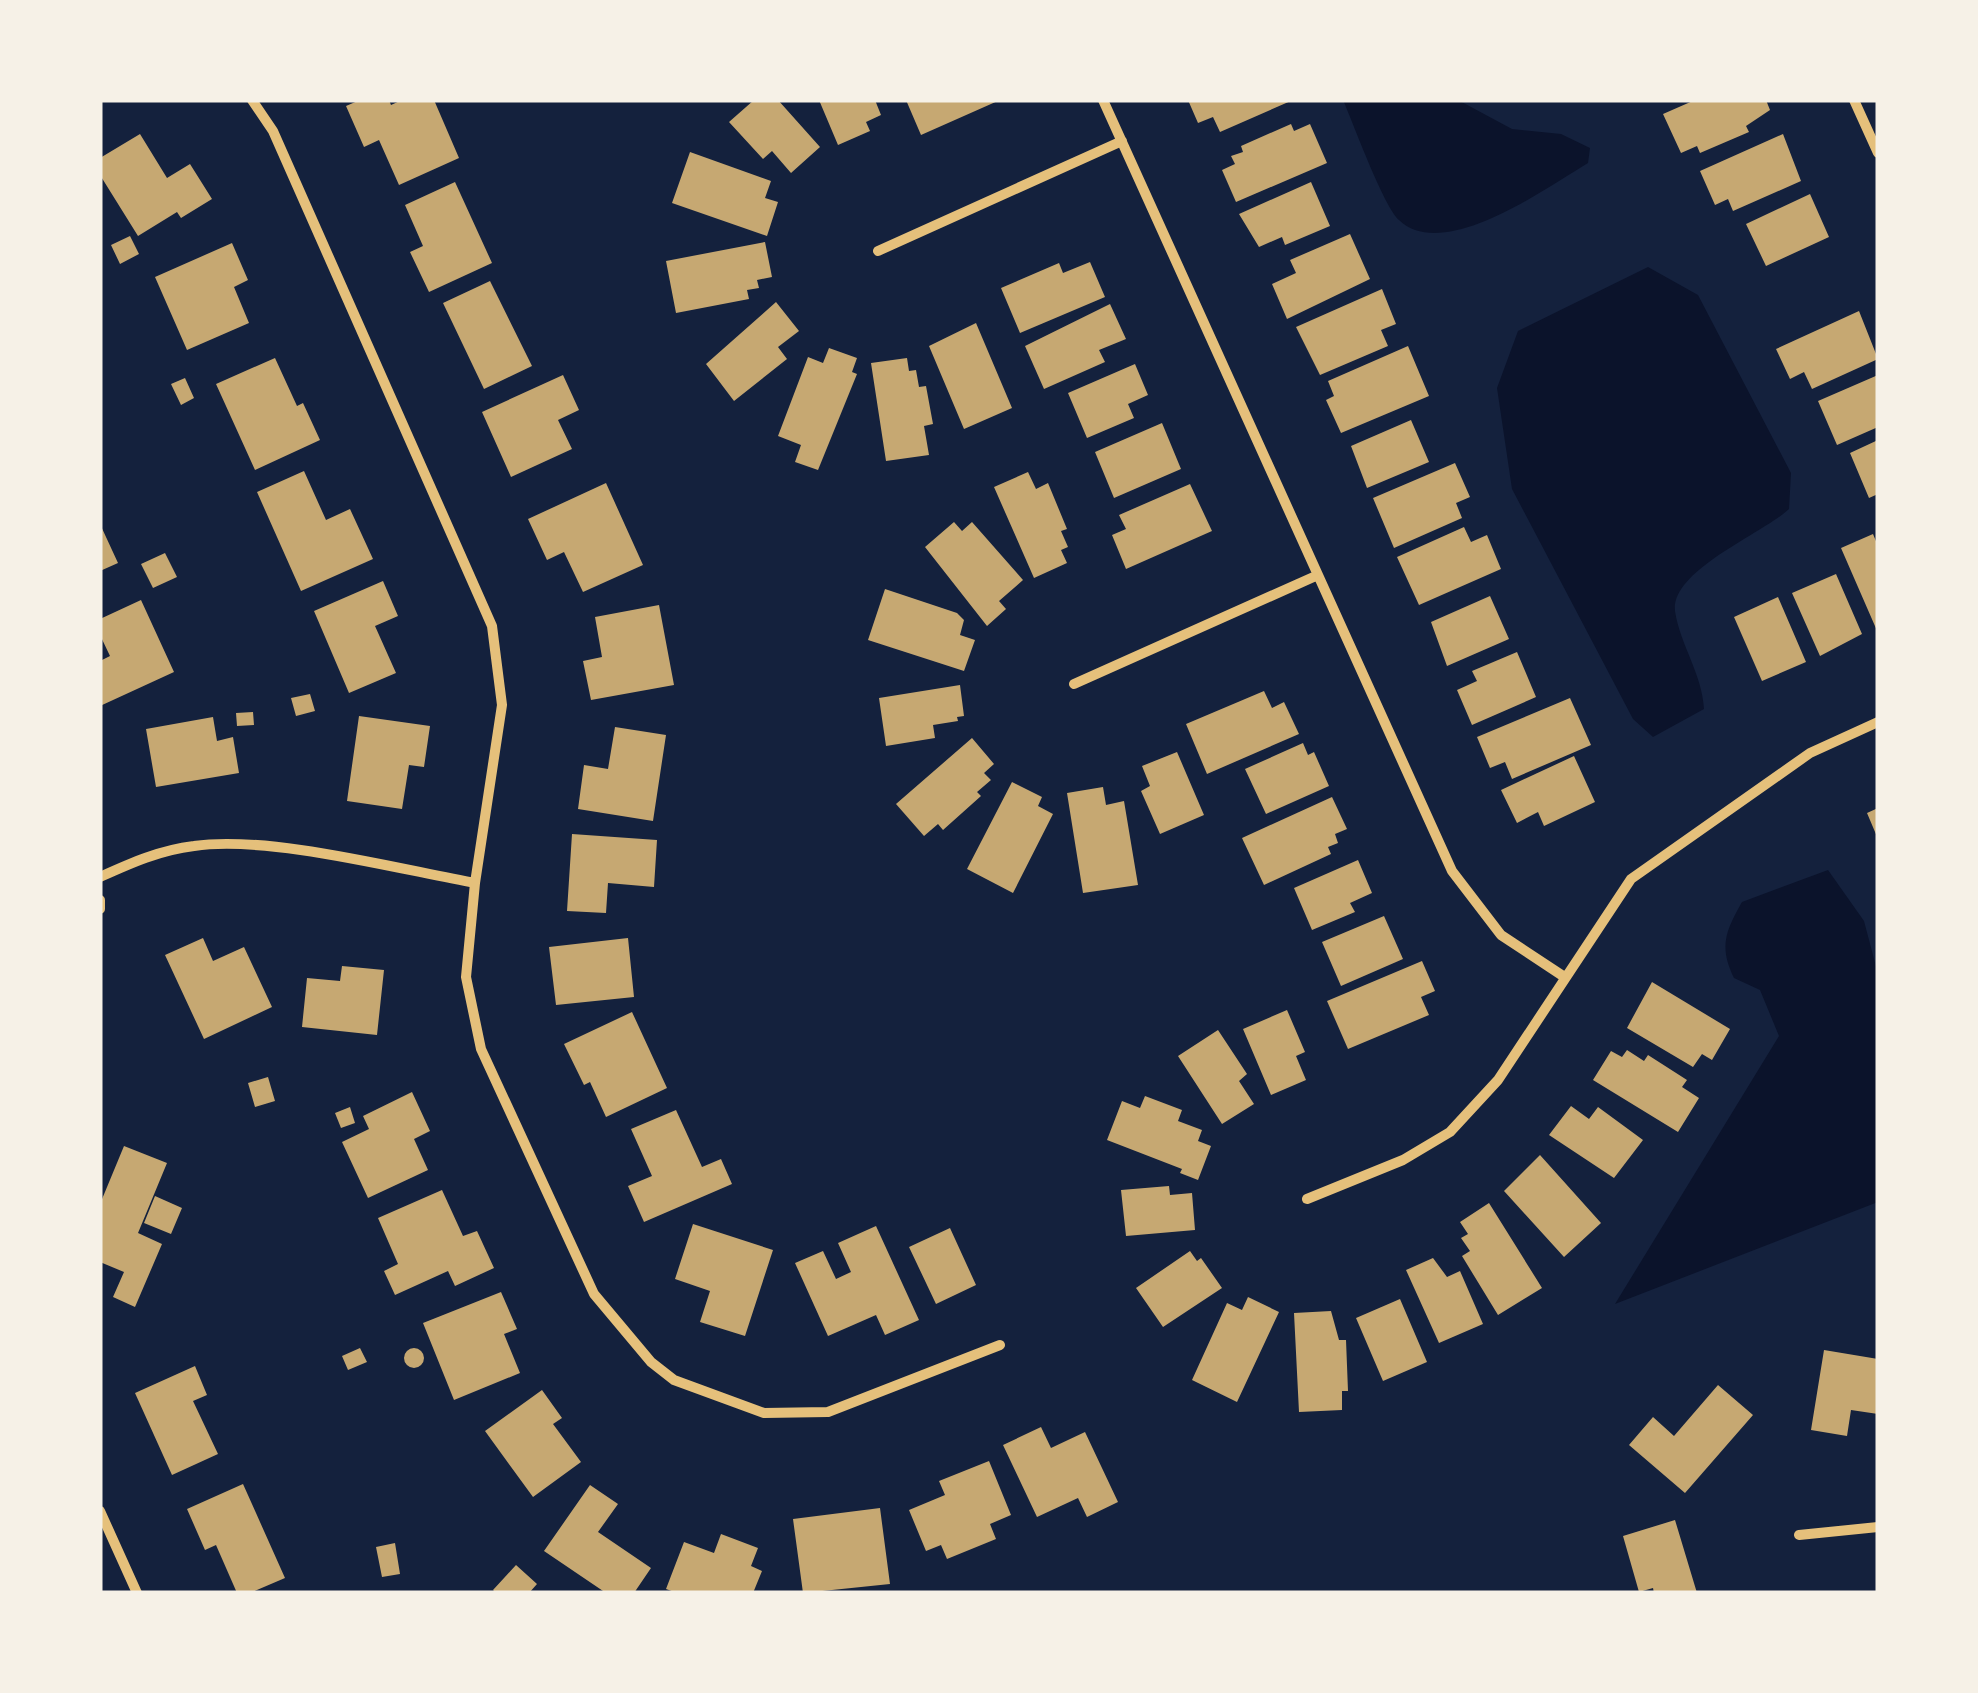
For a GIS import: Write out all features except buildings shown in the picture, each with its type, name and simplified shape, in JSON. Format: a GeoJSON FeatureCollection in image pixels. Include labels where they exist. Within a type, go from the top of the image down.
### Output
{"type":"FeatureCollection","features":[{"type":"Feature","properties":{"kind":"street"},"geometry":{"type":"LineString","coordinates":[[252,100],[273,131],[492,626],[502,705],[474,882],[466,977],[481,1049],[594,1294],[650,1362],[674,1380],[764,1413],[828,1412],[1000,1345]]}},
{"type":"Feature","properties":{"kind":"street"},"geometry":{"type":"LineString","coordinates":[[1103,100],[1452,871],[1501,936],[1562,976]]}},
{"type":"Feature","properties":{"kind":"street"},"geometry":{"type":"LineString","coordinates":[[1854,100],[1878,154]]}},
{"type":"Feature","properties":{"kind":"street"},"geometry":{"type":"LineString","coordinates":[[878,251],[1122,141]]}},
{"type":"Feature","properties":{"kind":"street"},"geometry":{"type":"LineString","coordinates":[[1074,684],[1318,574]]}},
{"type":"Feature","properties":{"kind":"street"},"geometry":{"type":"LineString","coordinates":[[1307,1199],[1403,1160],[1450,1132],[1498,1080],[1562,976],[1631,879],[1810,753],[1878,722]]}},
{"type":"Feature","properties":{"kind":"street"},"geometry":{"type":"LineString","coordinates":[[100,877],[154,854],[237,844],[474,882]]}},
{"type":"Feature","properties":{"kind":"street"},"geometry":{"type":"LineString","coordinates":[[100,900],[100,909]]}},
{"type":"Feature","properties":{"kind":"street"},"geometry":{"type":"LineString","coordinates":[[100,1512],[137,1593]]}},
{"type":"Feature","properties":{"kind":"street"},"geometry":{"type":"LineString","coordinates":[[1799,1535],[1878,1527]]}},
{"type":"Feature","properties":{"kind":"water"},"geometry":{"type":"Polygon","coordinates":[[[1343,100],[1458,100],[1512,129],[1561,134],[1590,148],[1588,163],[1494,217],[1441,233],[1418,231],[1392,212],[1343,100]]]}},
{"type":"Feature","properties":{"kind":"water"},"geometry":{"type":"Polygon","coordinates":[[[1648,267],[1698,295],[1791,473],[1789,509],[1702,567],[1678,596],[1675,611],[1704,709],[1653,737],[1633,719],[1512,489],[1497,388],[1518,331],[1648,267]]]}},
{"type":"Feature","properties":{"kind":"water"},"geometry":{"type":"Polygon","coordinates":[[[1828,870],[1864,921],[1878,974],[1878,1202],[1615,1304],[1779,1036],[1760,990],[1734,978],[1729,967],[1726,940],[1736,913],[1742,902],[1828,870]]]}}]}
